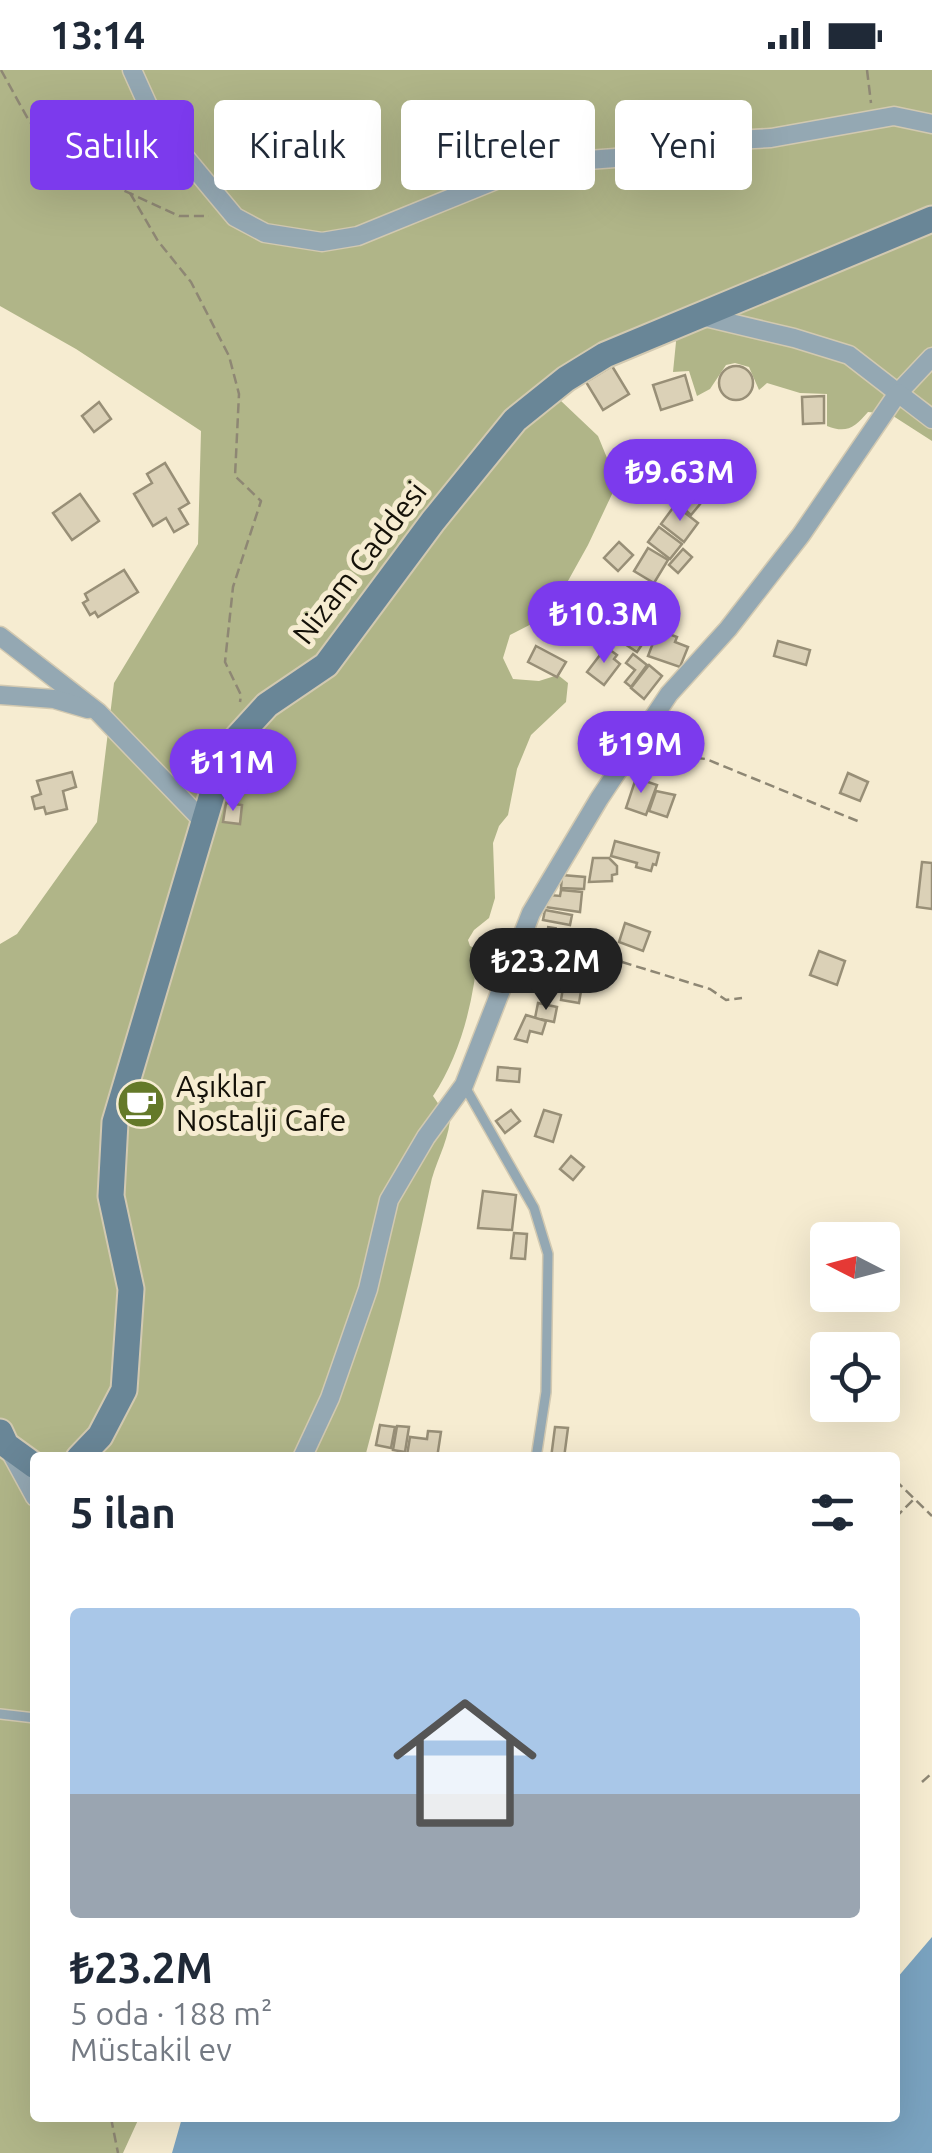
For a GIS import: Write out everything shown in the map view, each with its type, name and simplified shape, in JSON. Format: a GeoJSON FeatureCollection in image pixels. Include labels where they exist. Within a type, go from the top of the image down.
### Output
{"type":"FeatureCollection","features":[{"type":"Feature","properties":{"kind":"street"},"geometry":{"type":"LineString","coordinates":[[132,70],[155,121],[235,217],[265,233],[322,242],[358,236],[535,164],[771,138],[894,116],[932,124]]}},
{"type":"Feature","properties":{"kind":"street","name":"Nizam Caddesi"},"geometry":{"type":"LineString","coordinates":[[84,1452],[100,1436],[124,1390],[131,1289],[111,1196],[115,1122],[226,751],[267,705],[326,665],[433,521],[515,420],[566,379],[605,355],[932,219]]}},
{"type":"Feature","properties":{"kind":"street"},"geometry":{"type":"LineString","coordinates":[[700,316],[849,355],[932,419]]}},
{"type":"Feature","properties":{"kind":"street"},"geometry":{"type":"LineString","coordinates":[[305,1452],[330,1398],[368,1289],[389,1200],[426,1137],[464,1086],[527,923],[599,799],[669,694],[728,629],[801,535],[898,392],[932,356]]}},
{"type":"Feature","properties":{"kind":"street"},"geometry":{"type":"LineString","coordinates":[[0,636],[98,712],[202,821]]}},
{"type":"Feature","properties":{"kind":"street"},"geometry":{"type":"LineString","coordinates":[[0,694],[54,699],[98,712]]}},
{"type":"Feature","properties":{"kind":"street"},"geometry":{"type":"LineString","coordinates":[[3,1438],[30,1462]]}},
{"type":"Feature","properties":{"kind":"street"},"geometry":{"type":"LineString","coordinates":[[3,1438],[30,1487]]}},
{"type":"Feature","properties":{"kind":"lane"},"geometry":{"type":"LineString","coordinates":[[464,1086],[534,1208],[548,1254],[546,1392],[537,1452]]}},
{"type":"Feature","properties":{"kind":"lane"},"geometry":{"type":"LineString","coordinates":[[0,1714],[30,1717]]}},
{"type":"Feature","properties":{"kind":"path"},"geometry":{"type":"LineString","coordinates":[[0,70],[28,119],[58,160],[179,216],[235,217]]}},
{"type":"Feature","properties":{"kind":"path"},"geometry":{"type":"LineString","coordinates":[[868,70],[873,119]]}},
{"type":"Feature","properties":{"kind":"path"},"geometry":{"type":"LineString","coordinates":[[130,193],[158,242],[190,282],[229,356],[238,394],[235,476],[261,501],[232,588],[225,662],[242,696],[236,714]]}},
{"type":"Feature","properties":{"kind":"path"},"geometry":{"type":"LineString","coordinates":[[636,743],[659,754],[706,759],[860,822]]}},
{"type":"Feature","properties":{"kind":"path"},"geometry":{"type":"LineString","coordinates":[[527,923],[606,936],[622,962],[710,989],[726,1000],[742,998]]}},
{"type":"Feature","properties":{"kind":"path"},"geometry":{"type":"LineString","coordinates":[[900,1485],[932,1516]]}},
{"type":"Feature","properties":{"kind":"path"},"geometry":{"type":"LineString","coordinates":[[900,1513],[914,1500]]}},
{"type":"Feature","properties":{"kind":"path"},"geometry":{"type":"LineString","coordinates":[[922,1782],[932,1773]]}},
{"type":"Feature","properties":{"kind":"path"},"geometry":{"type":"LineString","coordinates":[[111,2122],[118,2153]]}},
{"type":"Feature","properties":{"kind":"green space"},"geometry":{"type":"Polygon","coordinates":[[[0,70],[932,70],[932,441],[890,414],[868,412],[845,429],[827,426],[827,394],[800,393],[767,383],[759,390],[749,367],[735,363],[726,365],[710,389],[697,396],[689,371],[673,372],[676,342],[667,319],[620,335],[549,380],[560,400],[598,436],[614,475],[613,492],[549,615],[510,635],[503,658],[513,679],[539,681],[558,675],[568,683],[566,702],[531,735],[517,769],[508,815],[493,843],[495,898],[489,918],[468,940],[478,950],[469,1007],[458,1045],[433,1096],[450,1121],[432,1179],[366,1452],[30,1452],[30,2122],[137,2122],[123,2153],[0,2153],[0,944],[17,934],[97,822],[114,683],[198,544],[201,431],[76,349],[0,306],[0,70]]]}},
{"type":"Feature","properties":{"kind":"water"},"geometry":{"type":"Polygon","coordinates":[[[932,1937],[932,2153],[172,2153],[181,2122],[900,2122],[900,1974],[932,1937]]]}},
{"type":"Feature","properties":{"kind":"building"},"geometry":{"type":"Polygon","coordinates":[[[612,366],[629,394],[603,410],[586,382],[612,366]]]}},
{"type":"Feature","properties":{"kind":"building"},"geometry":{"type":"Polygon","coordinates":[[[736,366],[748,371],[753,383],[748,395],[736,400],[724,395],[719,383],[724,371],[736,366]]]}},
{"type":"Feature","properties":{"kind":"building"},"geometry":{"type":"Polygon","coordinates":[[[685,375],[692,400],[661,410],[653,385],[685,375]]]}},
{"type":"Feature","properties":{"kind":"building"},"geometry":{"type":"Polygon","coordinates":[[[824,396],[824,423],[803,424],[802,397],[824,396]]]}},
{"type":"Feature","properties":{"kind":"building"},"geometry":{"type":"Polygon","coordinates":[[[99,402],[111,419],[94,432],[82,416],[99,402]]]}},
{"type":"Feature","properties":{"kind":"building"},"geometry":{"type":"Polygon","coordinates":[[[165,463],[189,503],[179,509],[188,524],[174,532],[166,518],[153,526],[134,494],[152,483],[147,474],[165,463]]]}},
{"type":"Feature","properties":{"kind":"building"},"geometry":{"type":"Polygon","coordinates":[[[648,467],[656,484],[630,497],[622,480],[648,467]]]}},
{"type":"Feature","properties":{"kind":"building"},"geometry":{"type":"Polygon","coordinates":[[[689,482],[706,497],[691,515],[674,500],[689,482]]]}},
{"type":"Feature","properties":{"kind":"building"},"geometry":{"type":"Polygon","coordinates":[[[80,494],[99,521],[72,540],[53,513],[80,494]]]}},
{"type":"Feature","properties":{"kind":"building"},"geometry":{"type":"Polygon","coordinates":[[[675,505],[698,523],[684,542],[661,524],[675,505]]]}},
{"type":"Feature","properties":{"kind":"building"},"geometry":{"type":"Polygon","coordinates":[[[659,527],[682,544],[670,559],[648,542],[659,527]]]}},
{"type":"Feature","properties":{"kind":"building"},"geometry":{"type":"Polygon","coordinates":[[[619,542],[633,555],[618,571],[604,558],[619,542]]]}},
{"type":"Feature","properties":{"kind":"building"},"geometry":{"type":"Polygon","coordinates":[[[648,548],[668,560],[654,583],[634,571],[648,548]]]}},
{"type":"Feature","properties":{"kind":"building"},"geometry":{"type":"Polygon","coordinates":[[[683,549],[692,557],[678,573],[669,565],[683,549]]]}},
{"type":"Feature","properties":{"kind":"building"},"geometry":{"type":"Polygon","coordinates":[[[124,570],[138,592],[98,617],[95,612],[90,615],[83,603],[88,600],[85,594],[124,570]]]}},
{"type":"Feature","properties":{"kind":"building"},"geometry":{"type":"Polygon","coordinates":[[[621,601],[635,610],[626,625],[612,617],[621,601]]]}},
{"type":"Feature","properties":{"kind":"building"},"geometry":{"type":"Polygon","coordinates":[[[617,621],[645,640],[637,652],[608,633],[617,621]]]}},
{"type":"Feature","properties":{"kind":"building"},"geometry":{"type":"Polygon","coordinates":[[[658,630],[677,637],[675,642],[688,647],[680,667],[648,656],[658,630]]]}},
{"type":"Feature","properties":{"kind":"building"},"geometry":{"type":"Polygon","coordinates":[[[778,641],[810,650],[806,665],[774,656],[778,641]]]}},
{"type":"Feature","properties":{"kind":"building"},"geometry":{"type":"Polygon","coordinates":[[[536,646],[566,662],[557,677],[528,662],[536,646]]]}},
{"type":"Feature","properties":{"kind":"building"},"geometry":{"type":"Polygon","coordinates":[[[606,647],[617,655],[614,659],[620,664],[604,685],[587,672],[606,647]]]}},
{"type":"Feature","properties":{"kind":"building"},"geometry":{"type":"Polygon","coordinates":[[[633,654],[647,665],[631,687],[625,682],[635,670],[626,663],[633,654]]]}},
{"type":"Feature","properties":{"kind":"building"},"geometry":{"type":"Polygon","coordinates":[[[649,665],[662,676],[644,699],[631,688],[649,665]]]}},
{"type":"Feature","properties":{"kind":"building"},"geometry":{"type":"Polygon","coordinates":[[[72,772],[76,787],[63,791],[67,809],[46,814],[44,807],[35,809],[32,797],[41,794],[37,781],[72,772]]]}},
{"type":"Feature","properties":{"kind":"building"},"geometry":{"type":"Polygon","coordinates":[[[848,773],[868,782],[860,801],[840,793],[848,773]]]}},
{"type":"Feature","properties":{"kind":"building"},"geometry":{"type":"Polygon","coordinates":[[[636,778],[657,785],[646,815],[626,808],[636,778]]]}},
{"type":"Feature","properties":{"kind":"building"},"geometry":{"type":"Polygon","coordinates":[[[656,791],[675,795],[667,817],[649,811],[656,791]]]}},
{"type":"Feature","properties":{"kind":"building"},"geometry":{"type":"Polygon","coordinates":[[[226,803],[242,805],[240,824],[223,822],[226,803]]]}},
{"type":"Feature","properties":{"kind":"building"},"geometry":{"type":"Polygon","coordinates":[[[615,841],[659,853],[656,865],[651,871],[611,856],[615,841]]]}},
{"type":"Feature","properties":{"kind":"building"},"geometry":{"type":"Polygon","coordinates":[[[593,858],[609,858],[617,866],[612,881],[589,882],[593,858]]]}},
{"type":"Feature","properties":{"kind":"building"},"geometry":{"type":"Polygon","coordinates":[[[922,862],[932,863],[932,909],[917,907],[922,862]]]}},
{"type":"Feature","properties":{"kind":"building"},"geometry":{"type":"Polygon","coordinates":[[[562,875],[585,877],[584,889],[561,888],[562,875]]]}},
{"type":"Feature","properties":{"kind":"building"},"geometry":{"type":"Polygon","coordinates":[[[561,890],[582,892],[580,912],[545,907],[550,895],[560,896],[561,890]]]}},
{"type":"Feature","properties":{"kind":"building"},"geometry":{"type":"Polygon","coordinates":[[[545,910],[572,915],[570,925],[543,920],[545,910]]]}},
{"type":"Feature","properties":{"kind":"building"},"geometry":{"type":"Polygon","coordinates":[[[625,923],[650,932],[643,951],[619,942],[625,923]]]}},
{"type":"Feature","properties":{"kind":"building"},"geometry":{"type":"Polygon","coordinates":[[[539,934],[549,937],[540,964],[530,961],[539,934]]]}},
{"type":"Feature","properties":{"kind":"building"},"geometry":{"type":"Polygon","coordinates":[[[550,937],[570,943],[561,971],[541,964],[550,937]]]}},
{"type":"Feature","properties":{"kind":"building"},"geometry":{"type":"Polygon","coordinates":[[[819,951],[845,961],[837,985],[810,975],[819,951]]]}},
{"type":"Feature","properties":{"kind":"building"},"geometry":{"type":"Polygon","coordinates":[[[564,982],[582,985],[579,1003],[561,1000],[564,982]]]}},
{"type":"Feature","properties":{"kind":"building"},"geometry":{"type":"Polygon","coordinates":[[[538,1003],[557,1007],[554,1022],[535,1018],[538,1003]]]}},
{"type":"Feature","properties":{"kind":"building"},"geometry":{"type":"Polygon","coordinates":[[[526,1015],[546,1021],[542,1034],[530,1031],[527,1042],[515,1039],[526,1015]]]}},
{"type":"Feature","properties":{"kind":"building"},"geometry":{"type":"Polygon","coordinates":[[[498,1067],[520,1069],[519,1082],[497,1080],[498,1067]]]}},
{"type":"Feature","properties":{"kind":"building"},"geometry":{"type":"Polygon","coordinates":[[[511,1110],[520,1121],[505,1133],[496,1121],[511,1110]]]}},
{"type":"Feature","properties":{"kind":"building"},"geometry":{"type":"Polygon","coordinates":[[[544,1110],[561,1115],[553,1142],[535,1136],[544,1110]]]}},
{"type":"Feature","properties":{"kind":"building"},"geometry":{"type":"Polygon","coordinates":[[[571,1156],[584,1167],[573,1180],[560,1169],[571,1156]]]}},
{"type":"Feature","properties":{"kind":"building"},"geometry":{"type":"Polygon","coordinates":[[[483,1191],[516,1195],[512,1230],[478,1228],[483,1191]]]}},
{"type":"Feature","properties":{"kind":"building"},"geometry":{"type":"Polygon","coordinates":[[[514,1233],[527,1234],[525,1259],[511,1258],[514,1233]]]}},
{"type":"Feature","properties":{"kind":"building"},"geometry":{"type":"Polygon","coordinates":[[[380,1425],[395,1427],[391,1448],[376,1445],[380,1425]]]}},
{"type":"Feature","properties":{"kind":"building"},"geometry":{"type":"Polygon","coordinates":[[[397,1426],[409,1427],[405,1452],[393,1450],[397,1426]]]}},
{"type":"Feature","properties":{"kind":"building"},"geometry":{"type":"Polygon","coordinates":[[[555,1427],[568,1428],[565,1452],[552,1452],[555,1427]]]}},
{"type":"Feature","properties":{"kind":"building"},"geometry":{"type":"Polygon","coordinates":[[[428,1431],[441,1432],[438,1452],[408,1452],[410,1437],[427,1439],[428,1431]]]}},
{"type":"Feature","properties":{"kind":"place","name":"Aşıklar Nostalji Cafe"},"geometry":{"type":"Point","coordinates":[141,1104]}}]}
